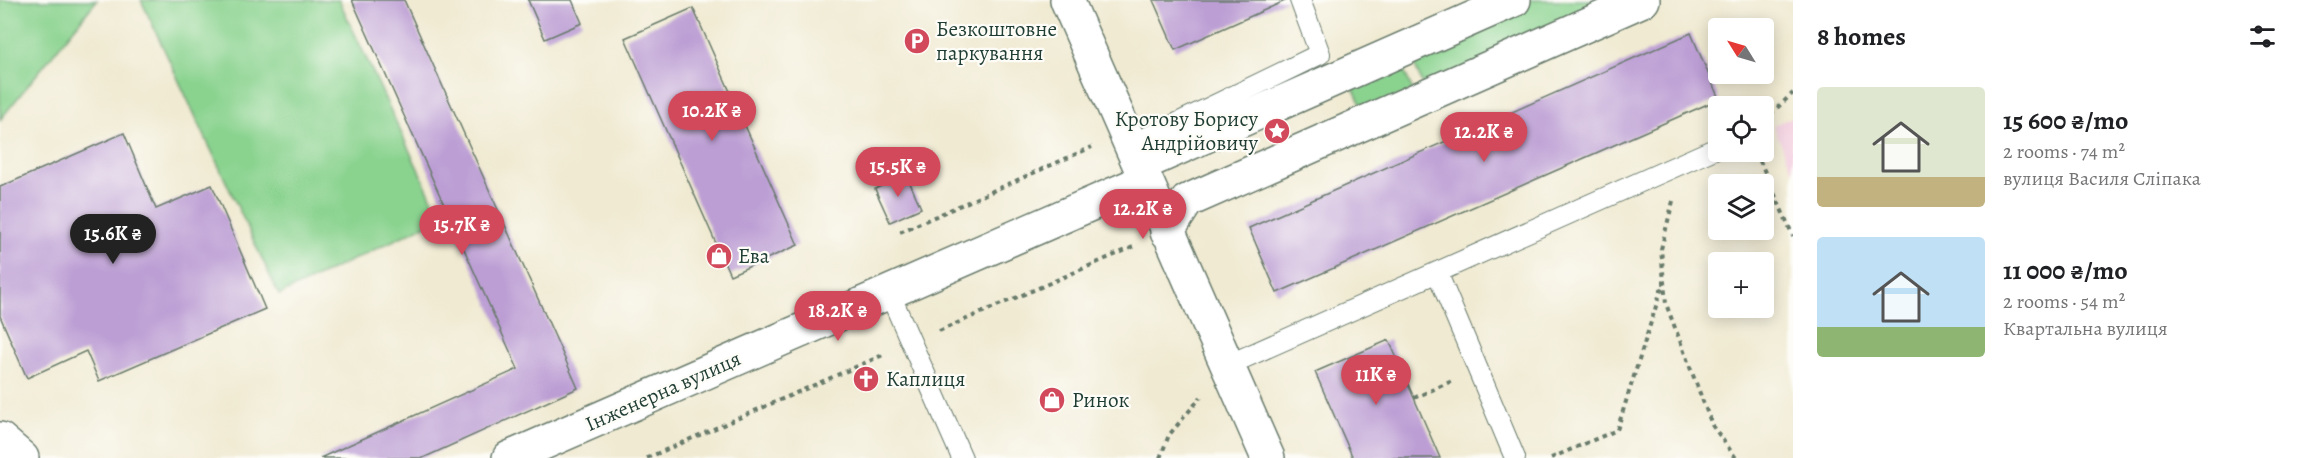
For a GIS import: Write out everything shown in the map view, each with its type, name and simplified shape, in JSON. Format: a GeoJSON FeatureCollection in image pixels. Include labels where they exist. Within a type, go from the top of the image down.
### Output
{"type":"FeatureCollection","features":[{"type":"Feature","properties":{"kind":"street"},"geometry":{"type":"LineString","coordinates":[[1067,0],[1268,458]]}},
{"type":"Feature","properties":{"kind":"street","name":"Інженерна вулиця"},"geometry":{"type":"LineString","coordinates":[[509,458],[560,448],[889,292],[1136,155],[1514,0]]}},
{"type":"Feature","properties":{"kind":"street"},"geometry":{"type":"LineString","coordinates":[[1167,232],[1187,201],[1643,0]]}},
{"type":"Feature","properties":{"kind":"street"},"geometry":{"type":"LineString","coordinates":[[0,439],[22,458]]}},
{"type":"Feature","properties":{"kind":"lane","name":"Інженерна вулиця"},"geometry":{"type":"LineString","coordinates":[[1136,155],[1157,133],[1320,54],[1300,0]]}},
{"type":"Feature","properties":{"kind":"lane"},"geometry":{"type":"LineString","coordinates":[[1228,365],[1708,152]]}},
{"type":"Feature","properties":{"kind":"lane"},"geometry":{"type":"LineString","coordinates":[[1437,272],[1515,458]]}},
{"type":"Feature","properties":{"kind":"lane"},"geometry":{"type":"LineString","coordinates":[[889,292],[962,458]]}},
{"type":"Feature","properties":{"kind":"path"},"geometry":{"type":"LineString","coordinates":[[1774,111],[1793,93]]}},
{"type":"Feature","properties":{"kind":"path"},"geometry":{"type":"LineString","coordinates":[[900,232],[1136,155]]}},
{"type":"Feature","properties":{"kind":"path"},"geometry":{"type":"LineString","coordinates":[[1760,162],[1793,236]]}},
{"type":"Feature","properties":{"kind":"path"},"geometry":{"type":"LineString","coordinates":[[1683,163],[1661,249],[1666,304],[1712,425],[1736,458]]}},
{"type":"Feature","properties":{"kind":"path"},"geometry":{"type":"LineString","coordinates":[[1551,458],[1617,430],[1664,281]]}},
{"type":"Feature","properties":{"kind":"path"},"geometry":{"type":"LineString","coordinates":[[1160,458],[1169,435],[1228,365]]}},
{"type":"Feature","properties":{"kind":"path"},"geometry":{"type":"LineString","coordinates":[[1414,398],[1478,370]]}},
{"type":"Feature","properties":{"kind":"shaded area"},"geometry":{"type":"Polygon","coordinates":[[[1793,117],[1793,172],[1774,127],[1774,125],[1793,117]]]}},
{"type":"Feature","properties":{"kind":"green space"},"geometry":{"type":"Polygon","coordinates":[[[0,0],[97,0],[0,120],[0,0]]]}},
{"type":"Feature","properties":{"kind":"green space"},"geometry":{"type":"Polygon","coordinates":[[[141,0],[339,0],[441,218],[279,295],[141,0]]]}},
{"type":"Feature","properties":{"kind":"green space"},"geometry":{"type":"Polygon","coordinates":[[[1529,0],[1623,0],[1424,87],[1409,53],[1529,0]]]}},
{"type":"Feature","properties":{"kind":"green space"},"geometry":{"type":"Polygon","coordinates":[[[1398,57],[1413,91],[1365,113],[1349,79],[1398,57]]]}},
{"type":"Feature","properties":{"kind":"building"},"geometry":{"type":"Polygon","coordinates":[[[352,0],[404,0],[578,388],[423,458],[320,458],[518,369],[352,0]]]}},
{"type":"Feature","properties":{"kind":"building"},"geometry":{"type":"Polygon","coordinates":[[[528,0],[572,0],[582,23],[545,39],[528,0]]]}},
{"type":"Feature","properties":{"kind":"building"},"geometry":{"type":"Polygon","coordinates":[[[1153,0],[1287,0],[1175,50],[1153,0]]]}},
{"type":"Feature","properties":{"kind":"building"},"geometry":{"type":"Polygon","coordinates":[[[693,8],[798,245],[730,275],[625,38],[693,8]]]}},
{"type":"Feature","properties":{"kind":"building"},"geometry":{"type":"Polygon","coordinates":[[[1691,33],[1708,73],[1708,84],[1713,84],[1718,96],[1708,96],[1708,104],[1277,293],[1249,228],[1691,33]]]}},
{"type":"Feature","properties":{"kind":"building"},"geometry":{"type":"Polygon","coordinates":[[[124,133],[156,209],[212,185],[265,309],[99,381],[86,351],[27,378],[0,316],[0,187],[124,133]]]}},
{"type":"Feature","properties":{"kind":"building"},"geometry":{"type":"Polygon","coordinates":[[[906,174],[921,208],[890,222],[875,189],[906,174]]]}},
{"type":"Feature","properties":{"kind":"building"},"geometry":{"type":"Polygon","coordinates":[[[1389,340],[1440,458],[1353,458],[1315,372],[1389,340]]]}},
{"type":"Feature","properties":{"kind":"place","name":"Безкоштовне паркування"},"geometry":{"type":"Point","coordinates":[917,41]}},
{"type":"Feature","properties":{"kind":"place","name":"Кротову Борису Андрійовичу"},"geometry":{"type":"Point","coordinates":[1277,131]}},
{"type":"Feature","properties":{"kind":"place","name":"Ева"},"geometry":{"type":"Point","coordinates":[719,256]}},
{"type":"Feature","properties":{"kind":"place","name":"Каплиця"},"geometry":{"type":"Point","coordinates":[866,379]}},
{"type":"Feature","properties":{"kind":"place","name":"Ринок"},"geometry":{"type":"Point","coordinates":[1052,400]}}]}
